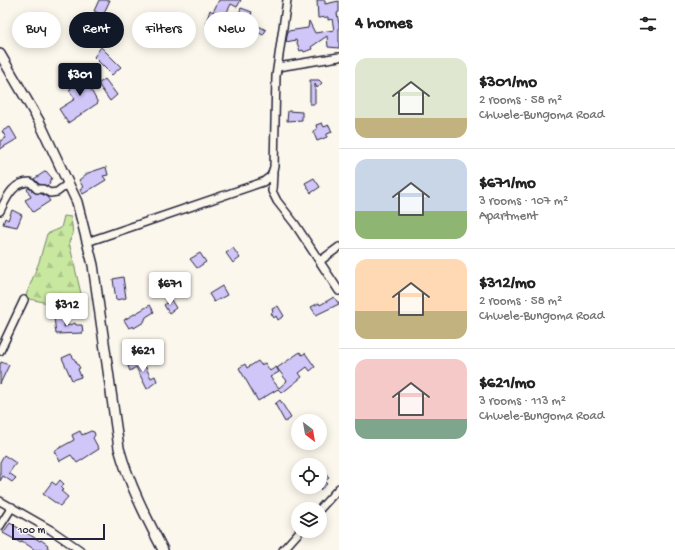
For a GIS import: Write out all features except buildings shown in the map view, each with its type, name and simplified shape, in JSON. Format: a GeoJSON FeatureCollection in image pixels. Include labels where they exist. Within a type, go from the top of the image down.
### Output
{"type":"FeatureCollection","features":[{"type":"Feature","properties":{"kind":"main road"},"geometry":{"type":"LineString","coordinates":[[0,54],[39,122],[77,202],[99,302],[119,448],[125,470],[139,503],[163,550]]}},
{"type":"Feature","properties":{"kind":"street"},"geometry":{"type":"LineString","coordinates":[[287,0],[276,76],[272,191],[277,201],[295,224],[339,292]]}},
{"type":"Feature","properties":{"kind":"street"},"geometry":{"type":"LineString","coordinates":[[278,66],[339,57]]}},
{"type":"Feature","properties":{"kind":"street"},"geometry":{"type":"LineString","coordinates":[[87,242],[263,182],[273,173]]}},
{"type":"Feature","properties":{"kind":"street"},"geometry":{"type":"LineString","coordinates":[[0,211],[12,190],[18,184],[30,182],[37,189],[43,189],[50,194],[57,192],[69,183]]}},
{"type":"Feature","properties":{"kind":"street"},"geometry":{"type":"LineString","coordinates":[[320,261],[339,248]]}},
{"type":"Feature","properties":{"kind":"street"},"geometry":{"type":"LineString","coordinates":[[0,351],[24,300]]}},
{"type":"Feature","properties":{"kind":"street"},"geometry":{"type":"LineString","coordinates":[[326,502],[339,488]]}},
{"type":"Feature","properties":{"kind":"street"},"geometry":{"type":"LineString","coordinates":[[0,501],[80,550]]}},
{"type":"Feature","properties":{"kind":"street"},"geometry":{"type":"LineString","coordinates":[[0,526],[12,507]]}},
{"type":"Feature","properties":{"kind":"street"},"geometry":{"type":"LineString","coordinates":[[283,550],[294,538]]}},
{"type":"Feature","properties":{"kind":"green space"},"geometry":{"type":"Polygon","coordinates":[[[64,216],[71,217],[73,234],[69,242],[85,311],[25,298],[39,262],[47,234],[61,228],[64,216]]]}}]}
